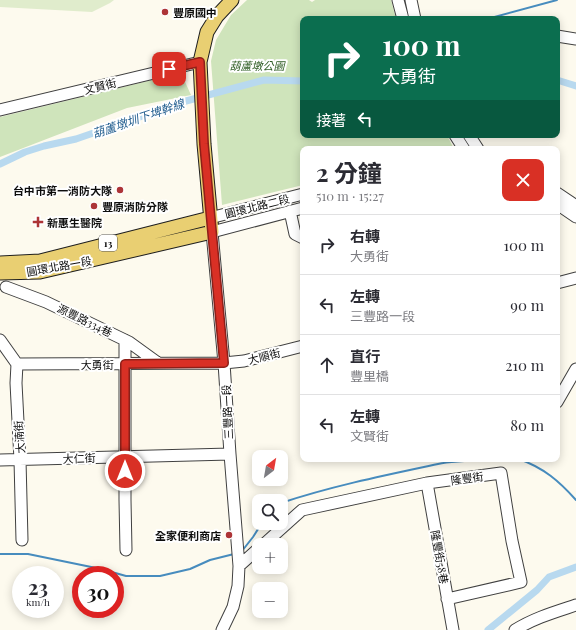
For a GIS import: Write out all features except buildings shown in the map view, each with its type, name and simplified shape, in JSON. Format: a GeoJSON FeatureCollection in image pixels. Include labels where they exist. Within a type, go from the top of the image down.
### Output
{"type":"FeatureCollection","features":[{"type":"Feature","properties":{"kind":"main road"},"geometry":{"type":"LineString","coordinates":[[200,62],[207,32],[217,16],[232,0]]}},
{"type":"Feature","properties":{"kind":"main road","name":"三豐路一段"},"geometry":{"type":"LineString","coordinates":[[200,62],[199,75],[212,232]]}},
{"type":"Feature","properties":{"kind":"main road","name":"圓環北路一段"},"geometry":{"type":"LineString","coordinates":[[3,268],[40,261],[210,218]]}},
{"type":"Feature","properties":{"kind":"main road","name":"圓環北路一段"},"geometry":{"type":"LineString","coordinates":[[3,268],[40,272],[212,232]]}},
{"type":"Feature","properties":{"kind":"street"},"geometry":{"type":"LineString","coordinates":[[398,0],[402,16]]}},
{"type":"Feature","properties":{"kind":"street"},"geometry":{"type":"LineString","coordinates":[[411,0],[414,16]]}},
{"type":"Feature","properties":{"kind":"street"},"geometry":{"type":"LineString","coordinates":[[560,36],[576,39]]}},
{"type":"Feature","properties":{"kind":"street","name":"文賢街"},"geometry":{"type":"LineString","coordinates":[[0,110],[200,62]]}},
{"type":"Feature","properties":{"kind":"street","name":"圓環北路二段"},"geometry":{"type":"LineString","coordinates":[[210,218],[300,195]]}},
{"type":"Feature","properties":{"kind":"street"},"geometry":{"type":"LineString","coordinates":[[560,195],[576,206]]}},
{"type":"Feature","properties":{"kind":"street"},"geometry":{"type":"LineString","coordinates":[[560,206],[576,217]]}},
{"type":"Feature","properties":{"kind":"street","name":"圓環北路二段"},"geometry":{"type":"LineString","coordinates":[[212,232],[300,209]]}},
{"type":"Feature","properties":{"kind":"street"},"geometry":{"type":"LineString","coordinates":[[290,212],[295,234],[300,236]]}},
{"type":"Feature","properties":{"kind":"street","name":"三豐路一段"},"geometry":{"type":"LineString","coordinates":[[212,232],[224,363],[239,566],[238,586],[233,607],[222,630]]}},
{"type":"Feature","properties":{"kind":"street"},"geometry":{"type":"LineString","coordinates":[[3,268],[3,290]]}},
{"type":"Feature","properties":{"kind":"street"},"geometry":{"type":"LineString","coordinates":[[560,282],[576,278]]}},
{"type":"Feature","properties":{"kind":"street","name":"源豐路334巷"},"geometry":{"type":"LineString","coordinates":[[3,290],[46,302],[124,340],[158,363]]}},
{"type":"Feature","properties":{"kind":"street"},"geometry":{"type":"LineString","coordinates":[[0,340],[17,364]]}},
{"type":"Feature","properties":{"kind":"street"},"geometry":{"type":"LineString","coordinates":[[124,340],[126,550]]}},
{"type":"Feature","properties":{"kind":"street","name":"大順街"},"geometry":{"type":"LineString","coordinates":[[224,363],[244,361],[300,347]]}},
{"type":"Feature","properties":{"kind":"street","name":"大勇街"},"geometry":{"type":"LineString","coordinates":[[17,364],[224,363]]}},
{"type":"Feature","properties":{"kind":"street","name":"大湳街"},"geometry":{"type":"LineString","coordinates":[[17,364],[16,383],[22,540]]}},
{"type":"Feature","properties":{"kind":"street"},"geometry":{"type":"LineString","coordinates":[[560,397],[576,369]]}},
{"type":"Feature","properties":{"kind":"street","name":"大仁街"},"geometry":{"type":"LineString","coordinates":[[0,460],[230,454]]}},
{"type":"Feature","properties":{"kind":"street","name":"隆豐街"},"geometry":{"type":"LineString","coordinates":[[271,538],[302,510],[427,483],[501,473],[512,541],[521,582],[447,599]]}},
{"type":"Feature","properties":{"kind":"street","name":"隆豐街58巷"},"geometry":{"type":"LineString","coordinates":[[427,483],[453,630]]}},
{"type":"Feature","properties":{"kind":"street"},"geometry":{"type":"LineString","coordinates":[[239,566],[252,554]]}},
{"type":"Feature","properties":{"kind":"street"},"geometry":{"type":"LineString","coordinates":[[515,630],[524,624],[576,605]]}},
{"type":"Feature","properties":{"kind":"green space"},"geometry":{"type":"Polygon","coordinates":[[[0,0],[114,0],[92,12],[0,7],[0,0]]]}},
{"type":"Feature","properties":{"kind":"green space","name":"葫蘆墩公園"},"geometry":{"type":"Polygon","coordinates":[[[247,0],[309,0],[312,2],[315,0],[391,0],[395,16],[300,16],[300,138],[448,138],[452,146],[300,146],[300,186],[222,205],[211,61],[216,40],[231,15],[247,0]]]}},
{"type":"Feature","properties":{"kind":"green space"},"geometry":{"type":"Polygon","coordinates":[[[181,73],[191,95],[127,108],[0,157],[0,117],[181,73]]]}},
{"type":"Feature","properties":{"kind":"waterway"},"geometry":{"type":"LineString","coordinates":[[498,16],[557,0]]}},
{"type":"Feature","properties":{"kind":"waterway","name":"葫蘆墩圳下埤幹線"},"geometry":{"type":"LineString","coordinates":[[0,164],[25,152],[76,139],[186,101],[264,80],[300,81]]}},
{"type":"Feature","properties":{"kind":"waterway","name":"葫蘆墩圳下埤幹線"},"geometry":{"type":"LineString","coordinates":[[560,81],[576,86]]}},
{"type":"Feature","properties":{"kind":"waterway"},"geometry":{"type":"LineString","coordinates":[[288,501],[339,486],[443,463],[456,462]]}},
{"type":"Feature","properties":{"kind":"waterway"},"geometry":{"type":"LineString","coordinates":[[526,462],[544,471],[576,500]]}},
{"type":"Feature","properties":{"kind":"waterway"},"geometry":{"type":"LineString","coordinates":[[242,551],[258,530]]}},
{"type":"Feature","properties":{"kind":"waterway"},"geometry":{"type":"LineString","coordinates":[[0,554],[28,554],[101,569],[126,576],[160,576],[190,569],[210,560],[234,554]]}},
{"type":"Feature","properties":{"kind":"waterway"},"geometry":{"type":"LineString","coordinates":[[488,630],[537,590],[549,577],[576,567]]}},
{"type":"Feature","properties":{"kind":"place","name":"豐原國中"},"geometry":{"type":"Point","coordinates":[165,12]}},
{"type":"Feature","properties":{"kind":"place","name":"台中市第一消防大隊"},"geometry":{"type":"Point","coordinates":[120,190]}},
{"type":"Feature","properties":{"kind":"place","name":"豐原消防分隊"},"geometry":{"type":"Point","coordinates":[94,206]}},
{"type":"Feature","properties":{"kind":"place","name":"新惠生醫院"},"geometry":{"type":"Point","coordinates":[38,222]}},
{"type":"Feature","properties":{"kind":"place","name":"全家便利商店"},"geometry":{"type":"Point","coordinates":[229,535]}},
{"type":"Feature","properties":{"kind":"route"},"geometry":{"type":"LineString","coordinates":[[125,471],[125,364],[224,363],[208,198],[199,75],[200,62],[169,69]]}}]}
